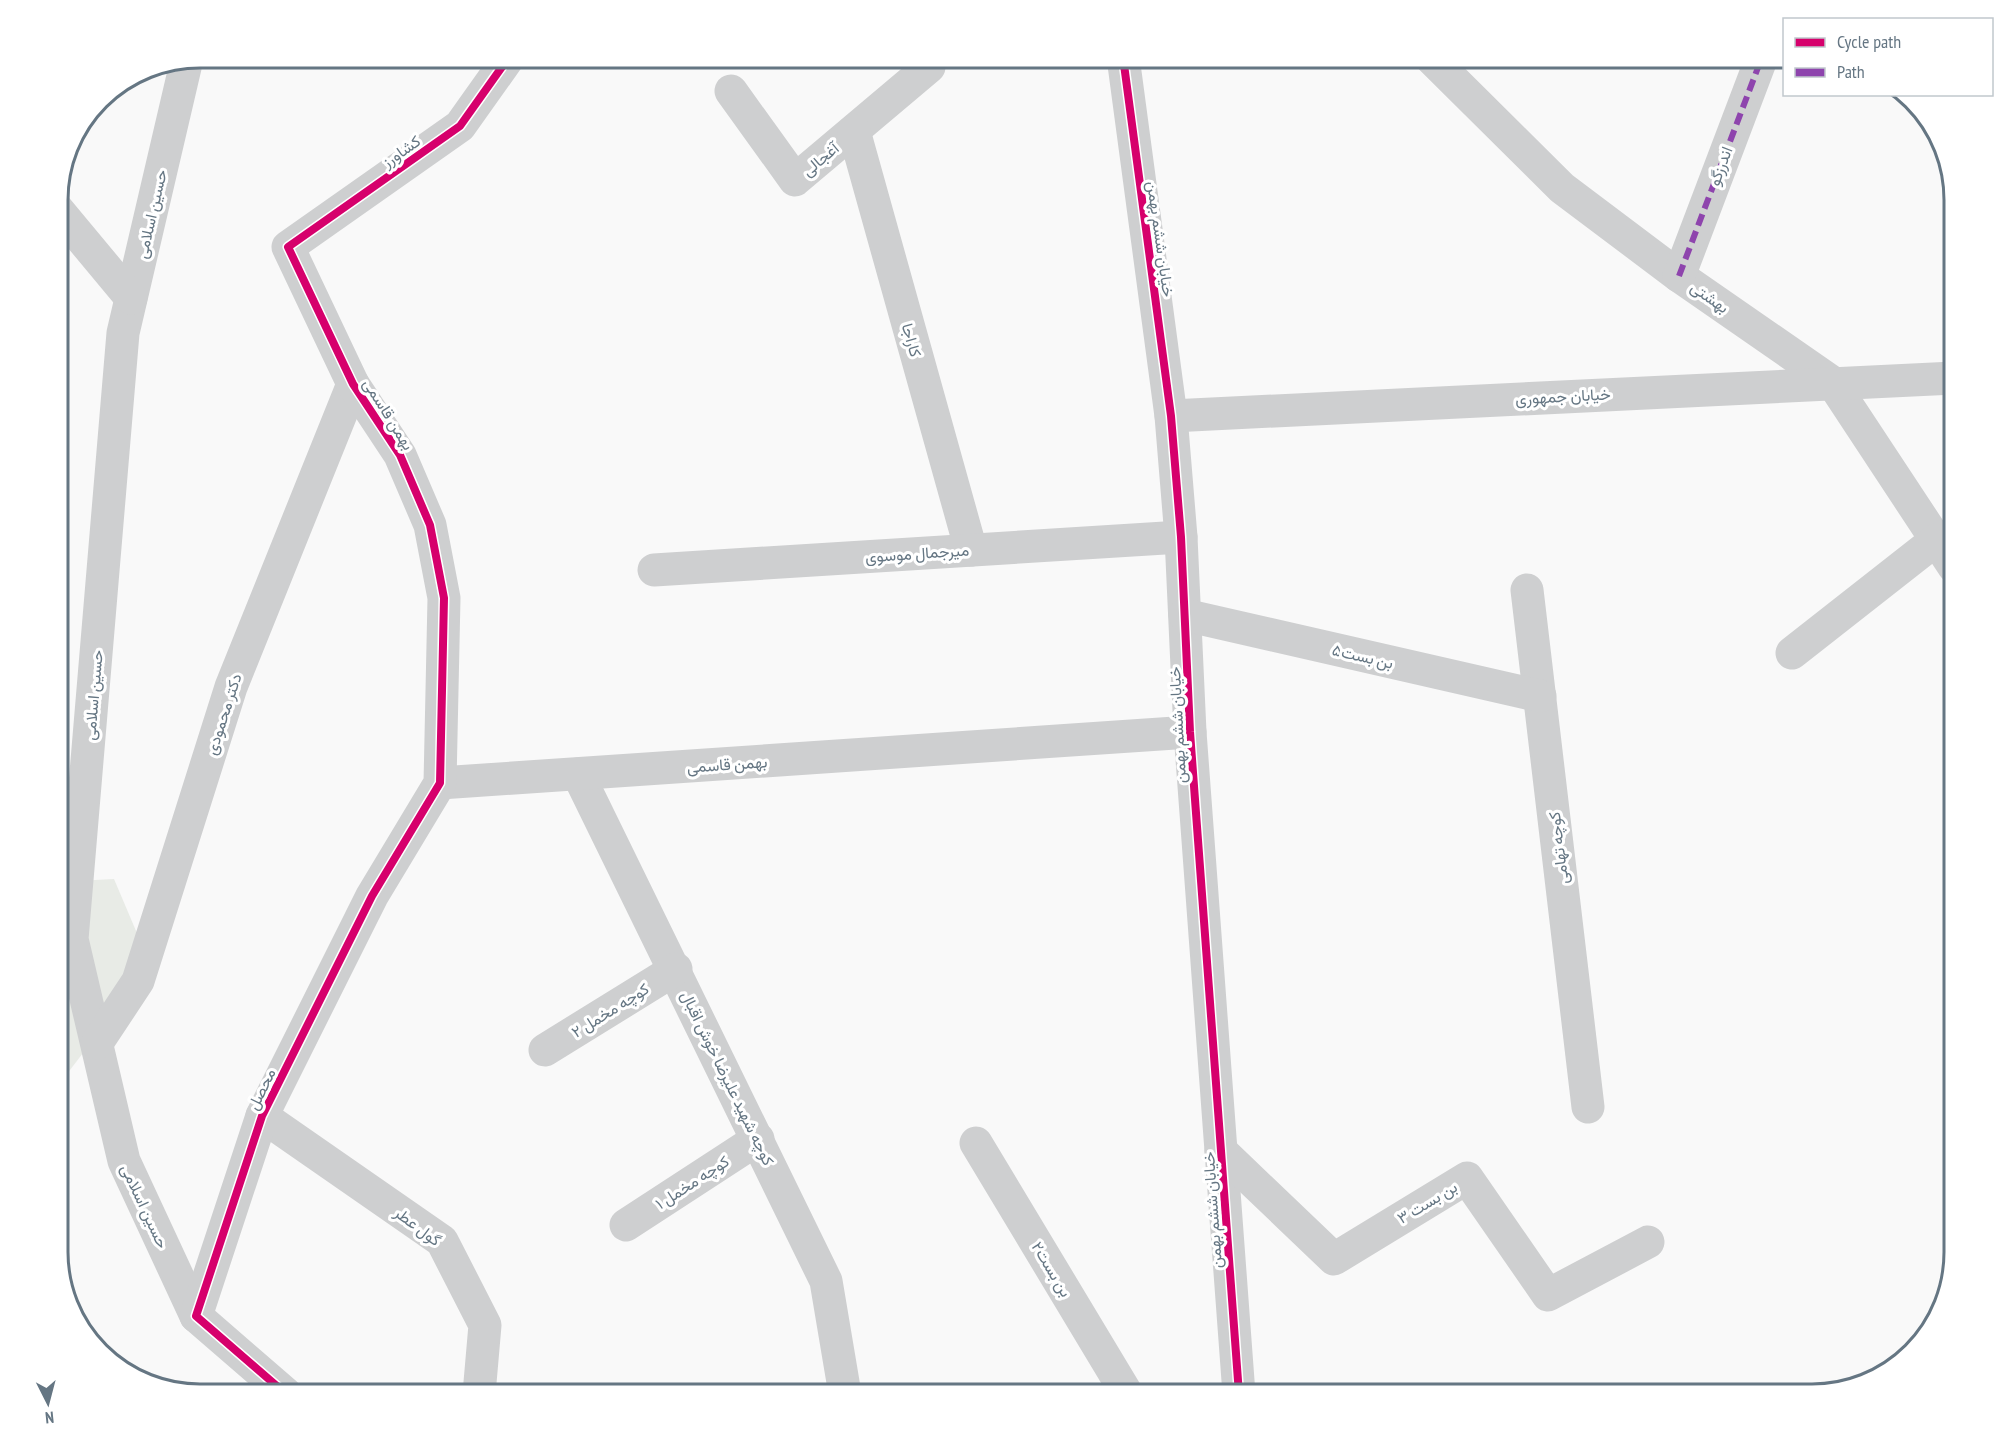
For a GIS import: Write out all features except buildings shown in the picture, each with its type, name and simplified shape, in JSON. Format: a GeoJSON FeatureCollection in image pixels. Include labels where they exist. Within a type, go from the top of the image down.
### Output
{"type":"FeatureCollection","features":[{"type":"Feature","properties":{"kind":"street","name":"کشاورز"},"geometry":{"type":"LineString","coordinates":[[288,247],[460,126],[501,68]]}},
{"type":"Feature","properties":{"kind":"street","name":"آغجالی"},"geometry":{"type":"LineString","coordinates":[[731,92],[795,180],[928,68]]}},
{"type":"Feature","properties":{"kind":"street","name":"خیابان ششم بهمن"},"geometry":{"type":"LineString","coordinates":[[1124,68],[1171,416],[1181,537],[1190,732],[1238,1384]]}},
{"type":"Feature","properties":{"kind":"street","name":"بهشتی"},"geometry":{"type":"LineString","coordinates":[[1441,68],[1562,188],[1679,276],[1832,382],[1944,552]]}},
{"type":"Feature","properties":{"kind":"street","name":"اندرزگو"},"geometry":{"type":"LineString","coordinates":[[1679,276],[1758,68]]}},
{"type":"Feature","properties":{"kind":"street","name":"حسین اسلامی"},"geometry":{"type":"LineString","coordinates":[[185,69],[123,333],[72,939],[124,1161],[196,1316]]}},
{"type":"Feature","properties":{"kind":"street","name":"کاراجا"},"geometry":{"type":"LineString","coordinates":[[854,131],[971,550]]}},
{"type":"Feature","properties":{"kind":"street"},"geometry":{"type":"LineString","coordinates":[[68,222],[131,298]]}},
{"type":"Feature","properties":{"kind":"street","name":"بهمن قاسمی"},"geometry":{"type":"LineString","coordinates":[[288,247],[353,384],[400,455],[429,525],[444,598],[440,783],[1190,732]]}},
{"type":"Feature","properties":{"kind":"street","name":"خیابان جمهوری"},"geometry":{"type":"LineString","coordinates":[[1171,416],[1944,378]]}},
{"type":"Feature","properties":{"kind":"street","name":"دکتر محمودی"},"geometry":{"type":"LineString","coordinates":[[97,1043],[138,981],[231,687],[353,384]]}},
{"type":"Feature","properties":{"kind":"street","name":"میرجمال موسوی"},"geometry":{"type":"LineString","coordinates":[[654,570],[1181,537]]}},
{"type":"Feature","properties":{"kind":"street"},"geometry":{"type":"LineString","coordinates":[[1792,653],[1936,540]]}},
{"type":"Feature","properties":{"kind":"street","name":"کوچه تهامی"},"geometry":{"type":"LineString","coordinates":[[1527,590],[1588,1107]]}},
{"type":"Feature","properties":{"kind":"street","name":"بن بست۵"},"geometry":{"type":"LineString","coordinates":[[1185,615],[1540,696]]}},
{"type":"Feature","properties":{"kind":"street","name":"کوچه شهید علیرضا خوش اقبال"},"geometry":{"type":"LineString","coordinates":[[578,774],[676,969],[826,1281],[843,1384]]}},
{"type":"Feature","properties":{"kind":"street","name":"محصل"},"geometry":{"type":"LineString","coordinates":[[196,1316],[262,1116],[372,896],[440,783]]}},
{"type":"Feature","properties":{"kind":"street","name":"کوچه مخمل ۲"},"geometry":{"type":"LineString","coordinates":[[545,1050],[676,969]]}},
{"type":"Feature","properties":{"kind":"street","name":"گول عطر"},"geometry":{"type":"LineString","coordinates":[[262,1116],[442,1240],[485,1325],[480,1384]]}},
{"type":"Feature","properties":{"kind":"street","name":"کوچه مخمل ۱"},"geometry":{"type":"LineString","coordinates":[[626,1225],[758,1139]]}},
{"type":"Feature","properties":{"kind":"street","name":"بن بست۲"},"geometry":{"type":"LineString","coordinates":[[976,1143],[1121,1384]]}},
{"type":"Feature","properties":{"kind":"street","name":"بن بست ۳"},"geometry":{"type":"LineString","coordinates":[[1221,1151],[1334,1259],[1467,1178],[1548,1295],[1648,1242]]}},
{"type":"Feature","properties":{"kind":"street"},"geometry":{"type":"LineString","coordinates":[[196,1316],[274,1384]]}},
{"type":"Feature","properties":{"kind":"shaded area"},"geometry":{"type":"Polygon","coordinates":[[[114,879],[142,945],[138,981],[68,1073],[68,881],[114,879]]]}},
{"type":"Feature","properties":{"kind":"marked path"},"geometry":{"type":"LineString","coordinates":[[1679,276],[1758,68]]}},
{"type":"Feature","properties":{"kind":"cycle path"},"geometry":{"type":"LineString","coordinates":[[274,1384],[196,1316],[262,1116],[372,896],[440,783],[444,598],[430,525],[400,455],[353,384],[288,247],[460,126],[501,68]]}},
{"type":"Feature","properties":{"kind":"cycle path"},"geometry":{"type":"LineString","coordinates":[[1124,68],[1171,416],[1181,537],[1190,732],[1238,1384]]}}]}
